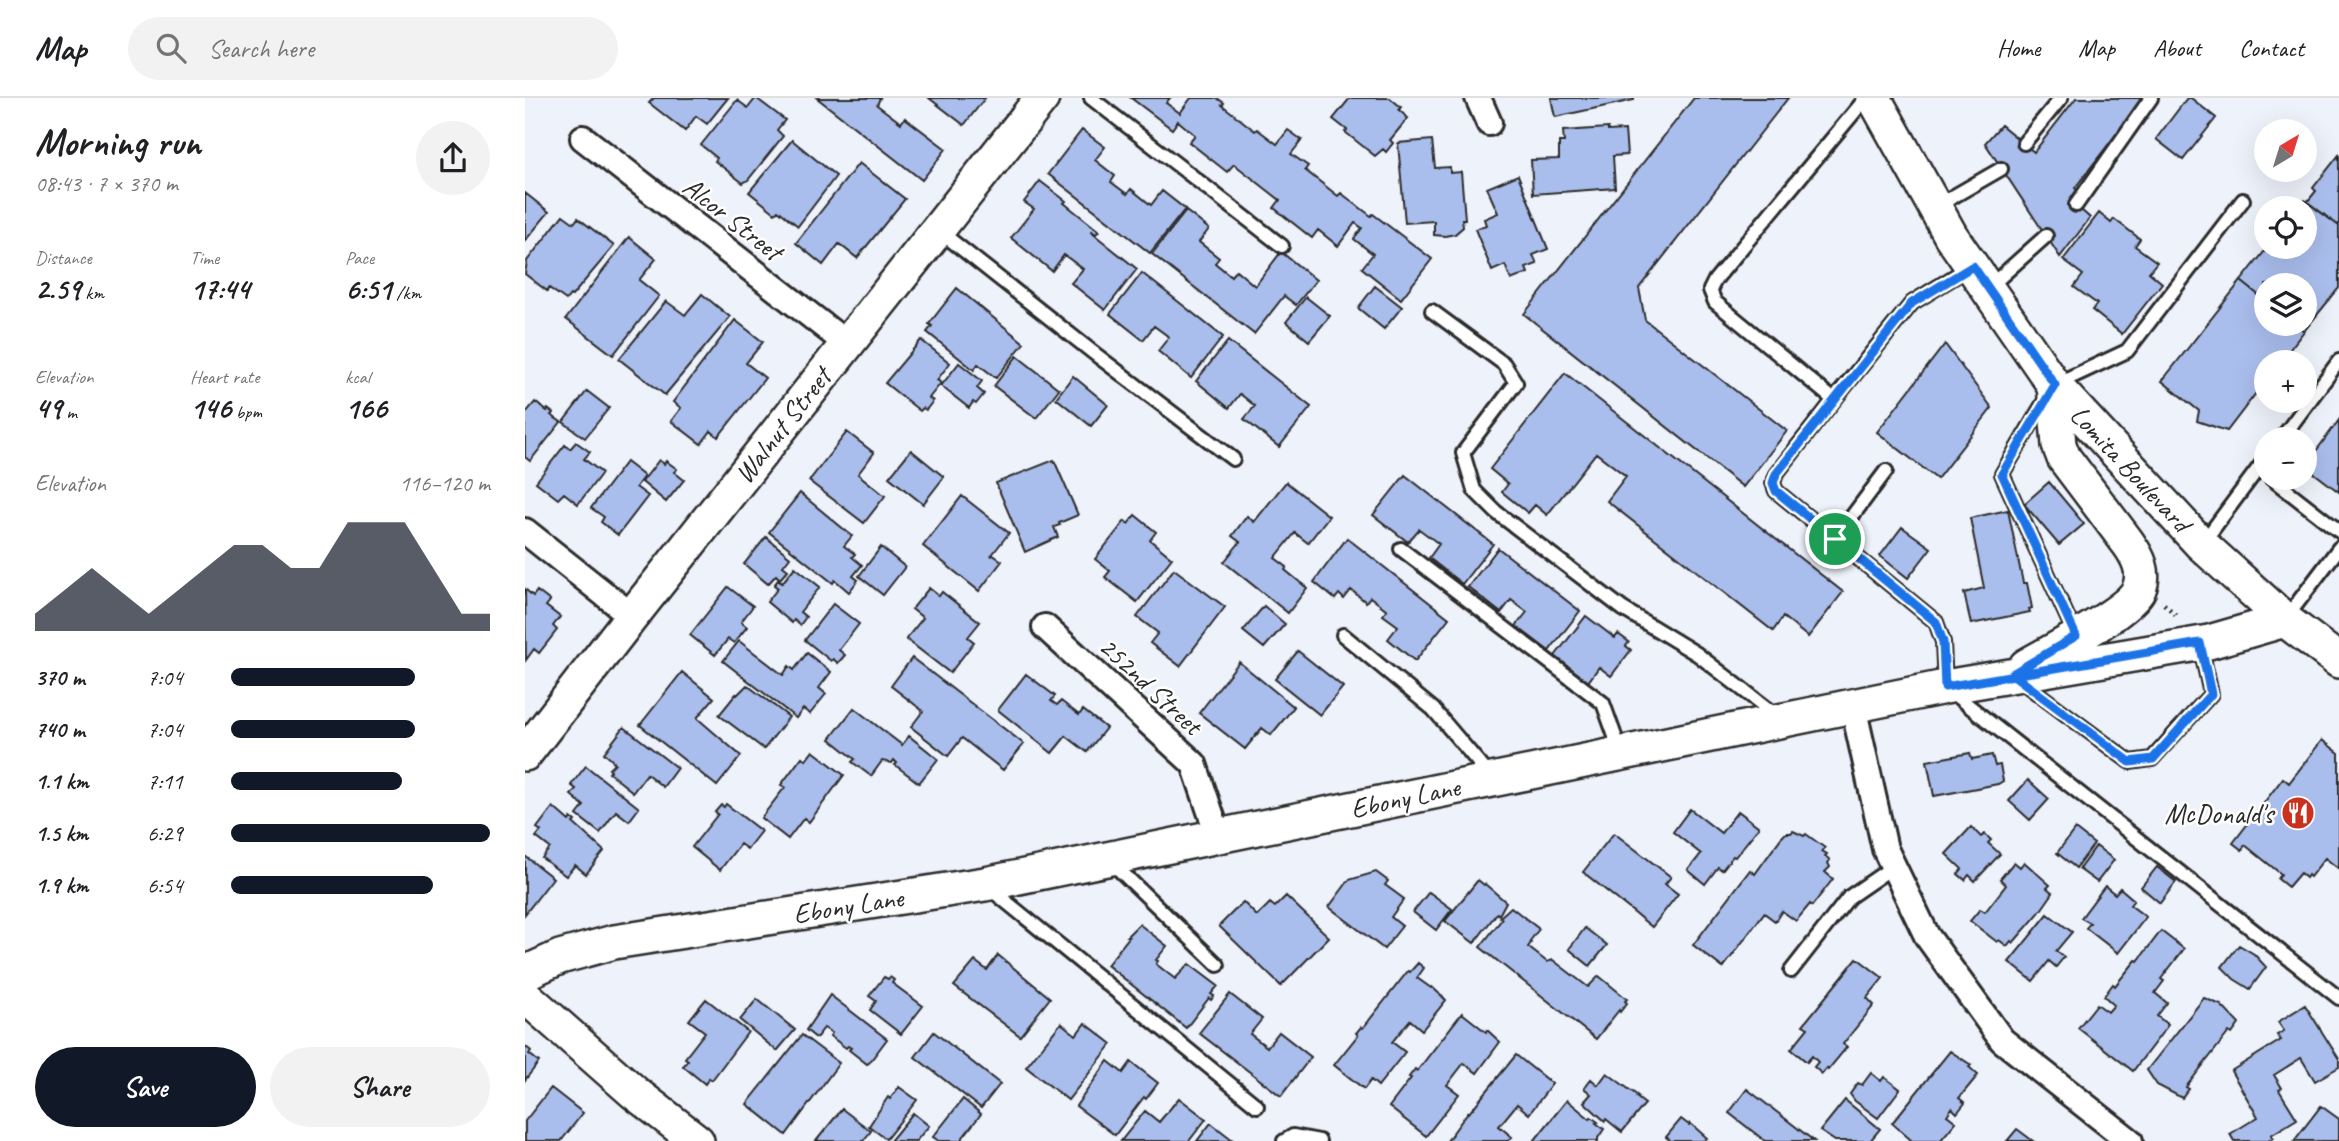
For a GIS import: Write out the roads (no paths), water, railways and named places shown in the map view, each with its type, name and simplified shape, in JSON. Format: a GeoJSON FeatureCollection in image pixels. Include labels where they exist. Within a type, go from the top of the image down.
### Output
{"type":"FeatureCollection","features":[{"type":"Feature","properties":{"kind":"street","name":"Walnut Street"},"geometry":{"type":"LineString","coordinates":[[525,754],[1042,98]]}},
{"type":"Feature","properties":{"kind":"street"},"geometry":{"type":"LineString","coordinates":[[1478,98],[1489,122]]}},
{"type":"Feature","properties":{"kind":"street","name":"Lomita Boulevard"},"geometry":{"type":"LineString","coordinates":[[1874,98],[1951,236],[2055,385],[2201,544],[2285,620],[2339,661]]}},
{"type":"Feature","properties":{"kind":"street","name":"Alcor Street"},"geometry":{"type":"LineString","coordinates":[[583,138],[847,344]]}},
{"type":"Feature","properties":{"kind":"street"},"geometry":{"type":"LineString","coordinates":[[2012,674],[2121,609],[2133,599],[2140,586],[2142,572],[2137,556],[2064,458],[2059,445],[2055,385]]}},
{"type":"Feature","properties":{"kind":"street"},"geometry":{"type":"LineString","coordinates":[[525,531],[632,615]]}},
{"type":"Feature","properties":{"kind":"street","name":"Ebony Lane"},"geometry":{"type":"LineString","coordinates":[[525,973],[559,957],[614,943],[985,884],[1945,687],[2200,643],[2285,620]]}},
{"type":"Feature","properties":{"kind":"street","name":"252nd Street"},"geometry":{"type":"LineString","coordinates":[[1045,627],[1194,764],[1218,835]]}},
{"type":"Feature","properties":{"kind":"street"},"geometry":{"type":"LineString","coordinates":[[1853,706],[1885,849],[1927,936],[2002,1040],[2130,1141]]}},
{"type":"Feature","properties":{"kind":"street"},"geometry":{"type":"LineString","coordinates":[[525,996],[635,1093],[697,1141]]}},
{"type":"Feature","properties":{"kind":"lane"},"geometry":{"type":"LineString","coordinates":[[1091,98],[1282,246]]}},
{"type":"Feature","properties":{"kind":"lane"},"geometry":{"type":"LineString","coordinates":[[1834,400],[1715,302],[1710,290],[1715,280],[1866,98]]}},
{"type":"Feature","properties":{"kind":"lane"},"geometry":{"type":"LineString","coordinates":[[2024,143],[2061,98]]}},
{"type":"Feature","properties":{"kind":"lane"},"geometry":{"type":"LineString","coordinates":[[2076,205],[2151,98]]}},
{"type":"Feature","properties":{"kind":"lane"},"geometry":{"type":"LineString","coordinates":[[1935,207],[2001,169]]}},
{"type":"Feature","properties":{"kind":"lane"},"geometry":{"type":"LineString","coordinates":[[2076,636],[2002,474],[2055,385],[2127,351],[2243,200]]}},
{"type":"Feature","properties":{"kind":"lane"},"geometry":{"type":"LineString","coordinates":[[938,230],[1095,355],[1233,459]]}},
{"type":"Feature","properties":{"kind":"lane"},"geometry":{"type":"LineString","coordinates":[[2046,236],[1980,277],[1912,303],[1776,474],[1773,483],[1776,491],[1936,622],[1943,642],[1945,687],[2339,998]]}},
{"type":"Feature","properties":{"kind":"lane"},"geometry":{"type":"LineString","coordinates":[[1432,311],[1504,365],[1516,383],[1463,453],[1474,490],[1524,534],[1623,609],[1697,654],[1783,720]]}},
{"type":"Feature","properties":{"kind":"lane"},"geometry":{"type":"LineString","coordinates":[[2290,427],[2339,361]]}},
{"type":"Feature","properties":{"kind":"lane"},"geometry":{"type":"LineString","coordinates":[[1835,539],[1886,471]]}},
{"type":"Feature","properties":{"kind":"lane"},"geometry":{"type":"LineString","coordinates":[[2201,544],[2254,479]]}},
{"type":"Feature","properties":{"kind":"lane"},"geometry":{"type":"LineString","coordinates":[[2286,490],[2339,531]]}},
{"type":"Feature","properties":{"kind":"lane"},"geometry":{"type":"LineString","coordinates":[[2285,620],[2339,548]]}},
{"type":"Feature","properties":{"kind":"lane"},"geometry":{"type":"LineString","coordinates":[[1401,550],[1603,703],[1621,753]]}},
{"type":"Feature","properties":{"kind":"lane"},"geometry":{"type":"LineString","coordinates":[[1343,635],[1433,709],[1492,779]]}},
{"type":"Feature","properties":{"kind":"lane"},"geometry":{"type":"LineString","coordinates":[[2012,674],[2130,762],[2153,759],[2211,694],[2200,643]]}},
{"type":"Feature","properties":{"kind":"lane"},"geometry":{"type":"LineString","coordinates":[[1108,859],[1218,965]]}},
{"type":"Feature","properties":{"kind":"lane"},"geometry":{"type":"LineString","coordinates":[[1791,971],[1849,897],[1893,866]]}},
{"type":"Feature","properties":{"kind":"lane"},"geometry":{"type":"LineString","coordinates":[[985,884],[1257,1106]]}},
{"type":"Feature","properties":{"kind":"lane"},"geometry":{"type":"LineString","coordinates":[[1285,1141],[1293,1136],[1319,1141]]}},
{"type":"Feature","properties":{"kind":"place","name":"McDonald's"},"geometry":{"type":"Point","coordinates":[2298,813]}}]}
